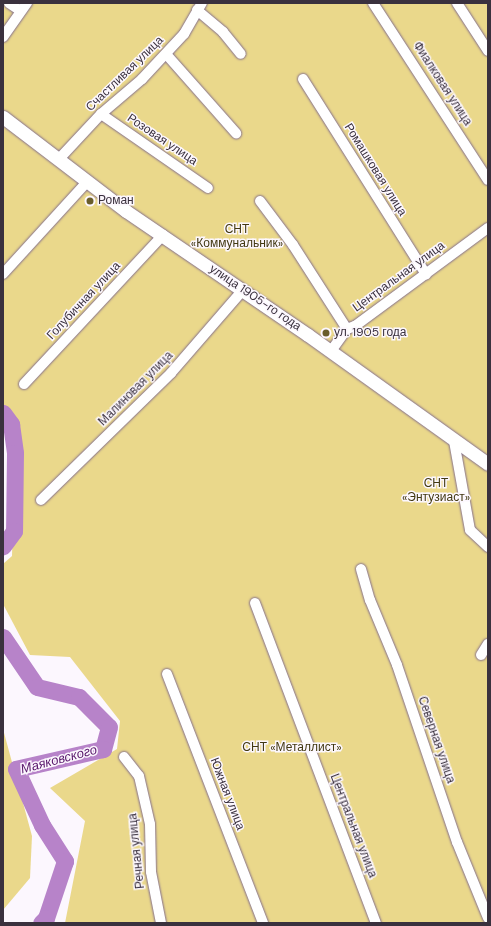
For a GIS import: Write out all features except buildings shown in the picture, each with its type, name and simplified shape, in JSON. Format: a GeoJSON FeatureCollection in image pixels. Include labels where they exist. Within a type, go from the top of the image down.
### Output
{"type":"FeatureCollection","features":[{"type":"Feature","properties":{"kind":"street"},"geometry":{"type":"LineString","coordinates":[[3,37],[24,7],[9,3]]}},
{"type":"Feature","properties":{"kind":"street","name":"Фиалковая улица"},"geometry":{"type":"LineString","coordinates":[[373,3],[488,180]]}},
{"type":"Feature","properties":{"kind":"street"},"geometry":{"type":"LineString","coordinates":[[457,3],[488,51]]}},
{"type":"Feature","properties":{"kind":"street"},"geometry":{"type":"LineString","coordinates":[[200,7],[241,54]]}},
{"type":"Feature","properties":{"kind":"street","name":"Счастливая улица"},"geometry":{"type":"LineString","coordinates":[[59,159],[101,114],[142,79],[166,54],[184,34],[200,7]]}},
{"type":"Feature","properties":{"kind":"street"},"geometry":{"type":"LineString","coordinates":[[166,54],[236,133]]}},
{"type":"Feature","properties":{"kind":"street","name":"Ромашковая улица"},"geometry":{"type":"LineString","coordinates":[[303,80],[426,274]]}},
{"type":"Feature","properties":{"kind":"street","name":"Розовая улица"},"geometry":{"type":"LineString","coordinates":[[101,114],[208,188]]}},
{"type":"Feature","properties":{"kind":"street","name":"улица 1905-го года"},"geometry":{"type":"LineString","coordinates":[[3,117],[87,182],[331,351],[488,464]]}},
{"type":"Feature","properties":{"kind":"street"},"geometry":{"type":"LineString","coordinates":[[3,274],[87,182]]}},
{"type":"Feature","properties":{"kind":"street"},"geometry":{"type":"LineString","coordinates":[[260,201],[293,246],[346,329]]}},
{"type":"Feature","properties":{"kind":"street","name":"Центральная улица"},"geometry":{"type":"LineString","coordinates":[[331,351],[346,329],[355,326],[488,228]]}},
{"type":"Feature","properties":{"kind":"street","name":"Голубичная улица"},"geometry":{"type":"LineString","coordinates":[[24,384],[163,235]]}},
{"type":"Feature","properties":{"kind":"street","name":"Малиновая улица"},"geometry":{"type":"LineString","coordinates":[[41,500],[171,373],[243,290]]}},
{"type":"Feature","properties":{"kind":"street"},"geometry":{"type":"LineString","coordinates":[[454,441],[470,530],[488,547]]}},
{"type":"Feature","properties":{"kind":"street","name":"Северная улица"},"geometry":{"type":"LineString","coordinates":[[360,569],[370,600],[397,665],[457,842],[488,918]]}},
{"type":"Feature","properties":{"kind":"street","name":"Центральная улица"},"geometry":{"type":"LineString","coordinates":[[255,603],[376,923]]}},
{"type":"Feature","properties":{"kind":"street"},"geometry":{"type":"LineString","coordinates":[[481,655],[488,644]]}},
{"type":"Feature","properties":{"kind":"street","name":"Южная улица"},"geometry":{"type":"LineString","coordinates":[[167,674],[263,923]]}},
{"type":"Feature","properties":{"kind":"street","name":"Речная улица"},"geometry":{"type":"LineString","coordinates":[[124,757],[138,776],[150,824],[151,872],[161,923]]}},
{"type":"Feature","properties":{"kind":"green space","name":"СНТ «Коммунальник»"},"geometry":{"type":"Polygon","coordinates":[[[3,3],[488,3],[488,923],[65,923],[85,821],[50,788],[117,749],[120,721],[70,657],[30,655],[3,604],[3,564],[12,556],[15,453],[11,424],[3,413],[3,3]]]}},
{"type":"Feature","properties":{"kind":"green space"},"geometry":{"type":"Polygon","coordinates":[[[3,729],[32,836],[30,878],[3,910],[3,729]]]}},
{"type":"Feature","properties":{"kind":"waterway","name":"Маяковского"},"geometry":{"type":"LineString","coordinates":[[3,413],[11,424],[15,453],[14,531],[3,546]]}},
{"type":"Feature","properties":{"kind":"waterway","name":"Маяковского"},"geometry":{"type":"LineString","coordinates":[[3,637],[37,687],[79,697],[109,727],[103,749],[16,769],[42,825],[65,861],[46,918],[41,923]]}},
{"type":"Feature","properties":{"kind":"place","name":"Роман"},"geometry":{"type":"Point","coordinates":[90,201]}},
{"type":"Feature","properties":{"kind":"place","name":"ул. 1905 года"},"geometry":{"type":"Point","coordinates":[326,333]}},
{"type":"Feature","properties":{"kind":"park label","name":"СНТ «Энтузиаст»"},"geometry":{"type":"Point","coordinates":[436,491]}},
{"type":"Feature","properties":{"kind":"park label","name":"СНТ «Металлист»"},"geometry":{"type":"Point","coordinates":[292,748]}}]}
